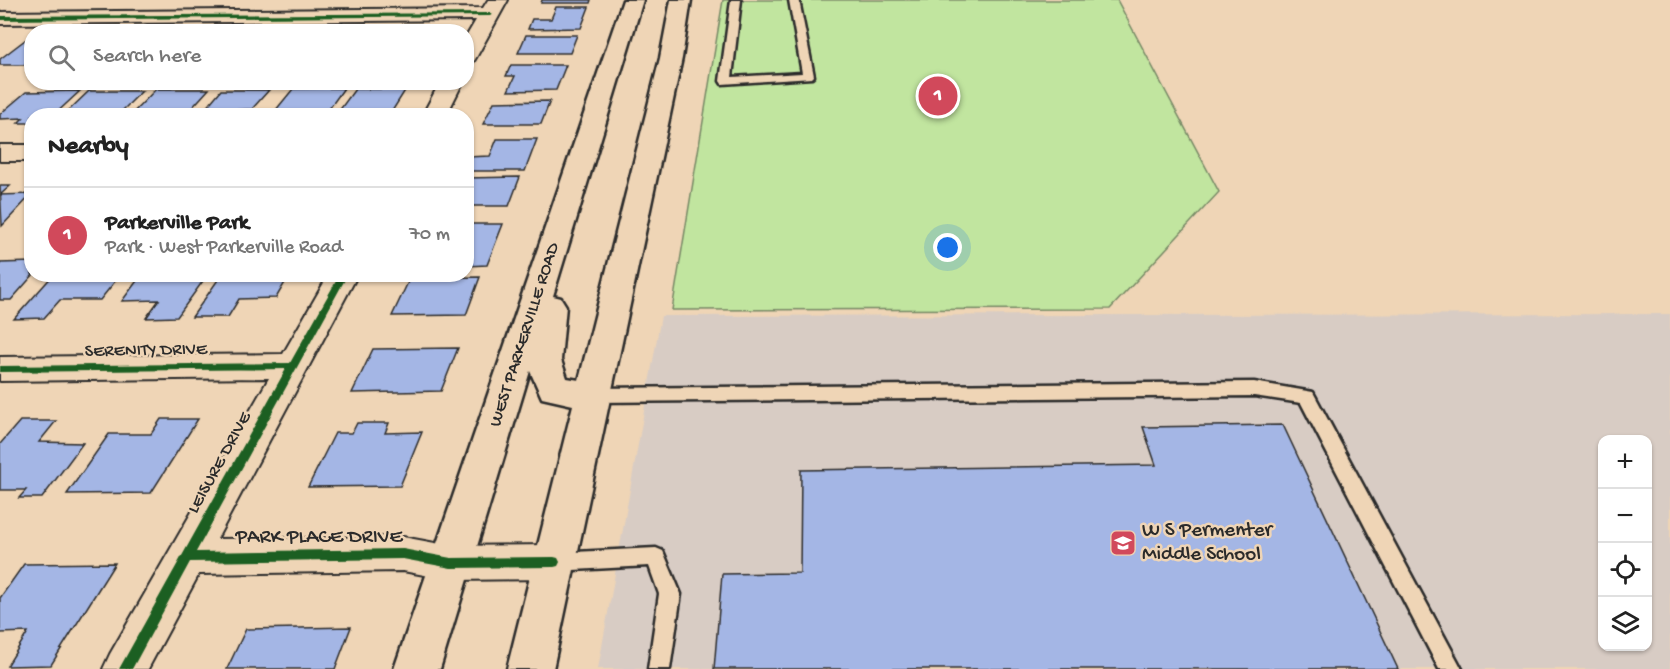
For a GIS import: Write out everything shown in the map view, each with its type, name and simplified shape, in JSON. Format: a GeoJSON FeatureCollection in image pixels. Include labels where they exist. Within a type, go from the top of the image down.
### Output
{"type":"FeatureCollection","features":[{"type":"Feature","properties":{"kind":"main road","name":"WEST PARKERVILLE ROAD"},"geometry":{"type":"LineString","coordinates":[[417,669],[633,0]]}},
{"type":"Feature","properties":{"kind":"main road"},"geometry":{"type":"LineString","coordinates":[[530,669],[671,58],[681,0]]}},
{"type":"Feature","properties":{"kind":"main road"},"geometry":{"type":"LineString","coordinates":[[561,224],[558,269],[547,319],[544,360],[554,389],[593,395]]}},
{"type":"Feature","properties":{"kind":"street"},"geometry":{"type":"LineString","coordinates":[[0,18],[494,7]]}},
{"type":"Feature","properties":{"kind":"street"},"geometry":{"type":"LineString","coordinates":[[474,42],[494,7]]}},
{"type":"Feature","properties":{"kind":"street"},"geometry":{"type":"LineString","coordinates":[[438,108],[448,90]]}},
{"type":"Feature","properties":{"kind":"street"},"geometry":{"type":"LineString","coordinates":[[0,153],[24,153]]}},
{"type":"Feature","properties":{"kind":"street","name":"LEISURE DRIVE"},"geometry":{"type":"LineString","coordinates":[[125,669],[339,282]]}},
{"type":"Feature","properties":{"kind":"street","name":"SERENITY DRIVE"},"geometry":{"type":"LineString","coordinates":[[0,369],[292,366]]}},
{"type":"Feature","properties":{"kind":"street","name":"PARK PLACE DRIVE"},"geometry":{"type":"LineString","coordinates":[[187,557],[403,554],[451,563],[554,562]]}},
{"type":"Feature","properties":{"kind":"lane"},"geometry":{"type":"LineString","coordinates":[[736,0],[726,81],[808,75],[794,0]]}},
{"type":"Feature","properties":{"kind":"lane"},"geometry":{"type":"LineString","coordinates":[[593,395],[1254,389],[1307,397],[1451,669]]}},
{"type":"Feature","properties":{"kind":"lane"},"geometry":{"type":"LineString","coordinates":[[554,562],[656,556],[670,594],[659,669]]}},
{"type":"Feature","properties":{"kind":"shaded area","name":"W S Permenter Middle School"},"geometry":{"type":"Polygon","coordinates":[[[1670,314],[1670,669],[598,669],[661,316],[1670,314]]]}},
{"type":"Feature","properties":{"kind":"green space"},"geometry":{"type":"Polygon","coordinates":[[[723,0],[1117,0],[1219,192],[1110,309],[672,310],[723,0]]]}},
{"type":"Feature","properties":{"kind":"building"},"geometry":{"type":"Polygon","coordinates":[[[542,0],[591,0],[590,3],[541,3],[542,0]]]}},
{"type":"Feature","properties":{"kind":"building"},"geometry":{"type":"Polygon","coordinates":[[[556,7],[589,7],[581,28],[528,29],[532,19],[551,19],[556,7]]]}},
{"type":"Feature","properties":{"kind":"building"},"geometry":{"type":"Polygon","coordinates":[[[526,35],[577,35],[570,53],[518,53],[526,35]]]}},
{"type":"Feature","properties":{"kind":"building"},"geometry":{"type":"Polygon","coordinates":[[[24,41],[24,65],[0,65],[0,59],[24,41]]]}},
{"type":"Feature","properties":{"kind":"building"},"geometry":{"type":"Polygon","coordinates":[[[511,65],[566,65],[556,90],[508,91],[515,76],[506,76],[511,65]]]}},
{"type":"Feature","properties":{"kind":"building"},"geometry":{"type":"Polygon","coordinates":[[[155,90],[208,90],[192,108],[138,108],[155,90]]]}},
{"type":"Feature","properties":{"kind":"building"},"geometry":{"type":"Polygon","coordinates":[[[221,90],[269,90],[253,108],[206,108],[221,90]]]}},
{"type":"Feature","properties":{"kind":"building"},"geometry":{"type":"Polygon","coordinates":[[[292,90],[343,90],[330,108],[277,108],[292,90]]]}},
{"type":"Feature","properties":{"kind":"building"},"geometry":{"type":"Polygon","coordinates":[[[354,90],[405,90],[394,108],[341,108],[354,90]]]}},
{"type":"Feature","properties":{"kind":"building"},"geometry":{"type":"Polygon","coordinates":[[[80,91],[62,108],[24,108],[24,123],[18,123],[23,118],[0,119],[0,114],[26,92],[80,91]]]}},
{"type":"Feature","properties":{"kind":"building"},"geometry":{"type":"Polygon","coordinates":[[[89,91],[142,91],[125,108],[71,108],[89,91]]]}},
{"type":"Feature","properties":{"kind":"building"},"geometry":{"type":"Polygon","coordinates":[[[550,101],[541,124],[483,124],[494,102],[550,101]]]}},
{"type":"Feature","properties":{"kind":"building"},"geometry":{"type":"Polygon","coordinates":[[[497,139],[537,139],[525,171],[474,171],[474,157],[490,156],[497,139]]]}},
{"type":"Feature","properties":{"kind":"building"},"geometry":{"type":"Polygon","coordinates":[[[520,177],[509,206],[474,206],[474,178],[520,177]]]}},
{"type":"Feature","properties":{"kind":"building"},"geometry":{"type":"Polygon","coordinates":[[[0,186],[10,186],[0,195],[0,186]]]}},
{"type":"Feature","properties":{"kind":"building"},"geometry":{"type":"Polygon","coordinates":[[[24,194],[24,203],[2,226],[0,195],[24,194]]]}},
{"type":"Feature","properties":{"kind":"building"},"geometry":{"type":"Polygon","coordinates":[[[474,224],[503,224],[487,265],[474,266],[474,224]]]}},
{"type":"Feature","properties":{"kind":"building"},"geometry":{"type":"Polygon","coordinates":[[[24,262],[24,282],[27,282],[11,300],[0,300],[0,263],[24,262]]]}},
{"type":"Feature","properties":{"kind":"building"},"geometry":{"type":"Polygon","coordinates":[[[474,277],[480,277],[466,315],[392,316],[408,282],[474,282],[474,277]]]}},
{"type":"Feature","properties":{"kind":"building"},"geometry":{"type":"Polygon","coordinates":[[[47,282],[115,282],[100,300],[60,300],[44,318],[14,319],[47,282]]]}},
{"type":"Feature","properties":{"kind":"building"},"geometry":{"type":"Polygon","coordinates":[[[136,282],[202,282],[177,317],[146,318],[159,300],[122,301],[136,282]]]}},
{"type":"Feature","properties":{"kind":"building"},"geometry":{"type":"Polygon","coordinates":[[[216,282],[285,282],[276,298],[239,299],[228,317],[192,317],[216,282]]]}},
{"type":"Feature","properties":{"kind":"building"},"geometry":{"type":"Polygon","coordinates":[[[458,348],[441,391],[352,393],[373,349],[458,348]]]}},
{"type":"Feature","properties":{"kind":"building"},"geometry":{"type":"Polygon","coordinates":[[[161,419],[198,419],[151,493],[67,494],[109,434],[151,434],[161,419]]]}},
{"type":"Feature","properties":{"kind":"building"},"geometry":{"type":"Polygon","coordinates":[[[20,421],[56,421],[39,442],[83,443],[42,498],[19,498],[26,490],[0,490],[0,444],[20,421]]]}},
{"type":"Feature","properties":{"kind":"building"},"geometry":{"type":"Polygon","coordinates":[[[357,423],[389,423],[385,433],[422,432],[400,486],[308,487],[335,433],[352,433],[357,423]]]}},
{"type":"Feature","properties":{"kind":"building"},"geometry":{"type":"Polygon","coordinates":[[[1283,425],[1398,669],[714,669],[722,574],[800,573],[801,470],[1156,465],[1143,427],[1283,425]]]}},
{"type":"Feature","properties":{"kind":"building"},"geometry":{"type":"Polygon","coordinates":[[[115,563],[51,665],[7,666],[28,632],[0,633],[0,598],[24,564],[115,563]]]}},
{"type":"Feature","properties":{"kind":"building"},"geometry":{"type":"Polygon","coordinates":[[[351,627],[335,669],[227,669],[246,629],[351,627]]]}},
{"type":"Feature","properties":{"kind":"cycle path"},"geometry":{"type":"LineString","coordinates":[[0,18],[490,14]]}},
{"type":"Feature","properties":{"kind":"cycle path"},"geometry":{"type":"LineString","coordinates":[[125,669],[340,282]]}},
{"type":"Feature","properties":{"kind":"cycle path"},"geometry":{"type":"LineString","coordinates":[[0,369],[292,366]]}},
{"type":"Feature","properties":{"kind":"cycle path"},"geometry":{"type":"LineString","coordinates":[[187,557],[403,554],[451,563],[554,562]]}},
{"type":"Feature","properties":{"kind":"place","name":"Parkerville Park"},"geometry":{"type":"Point","coordinates":[938,96]}},
{"type":"Feature","properties":{"kind":"place","name":"W S Permenter Middle School"},"geometry":{"type":"Point","coordinates":[1123,543]}}]}
